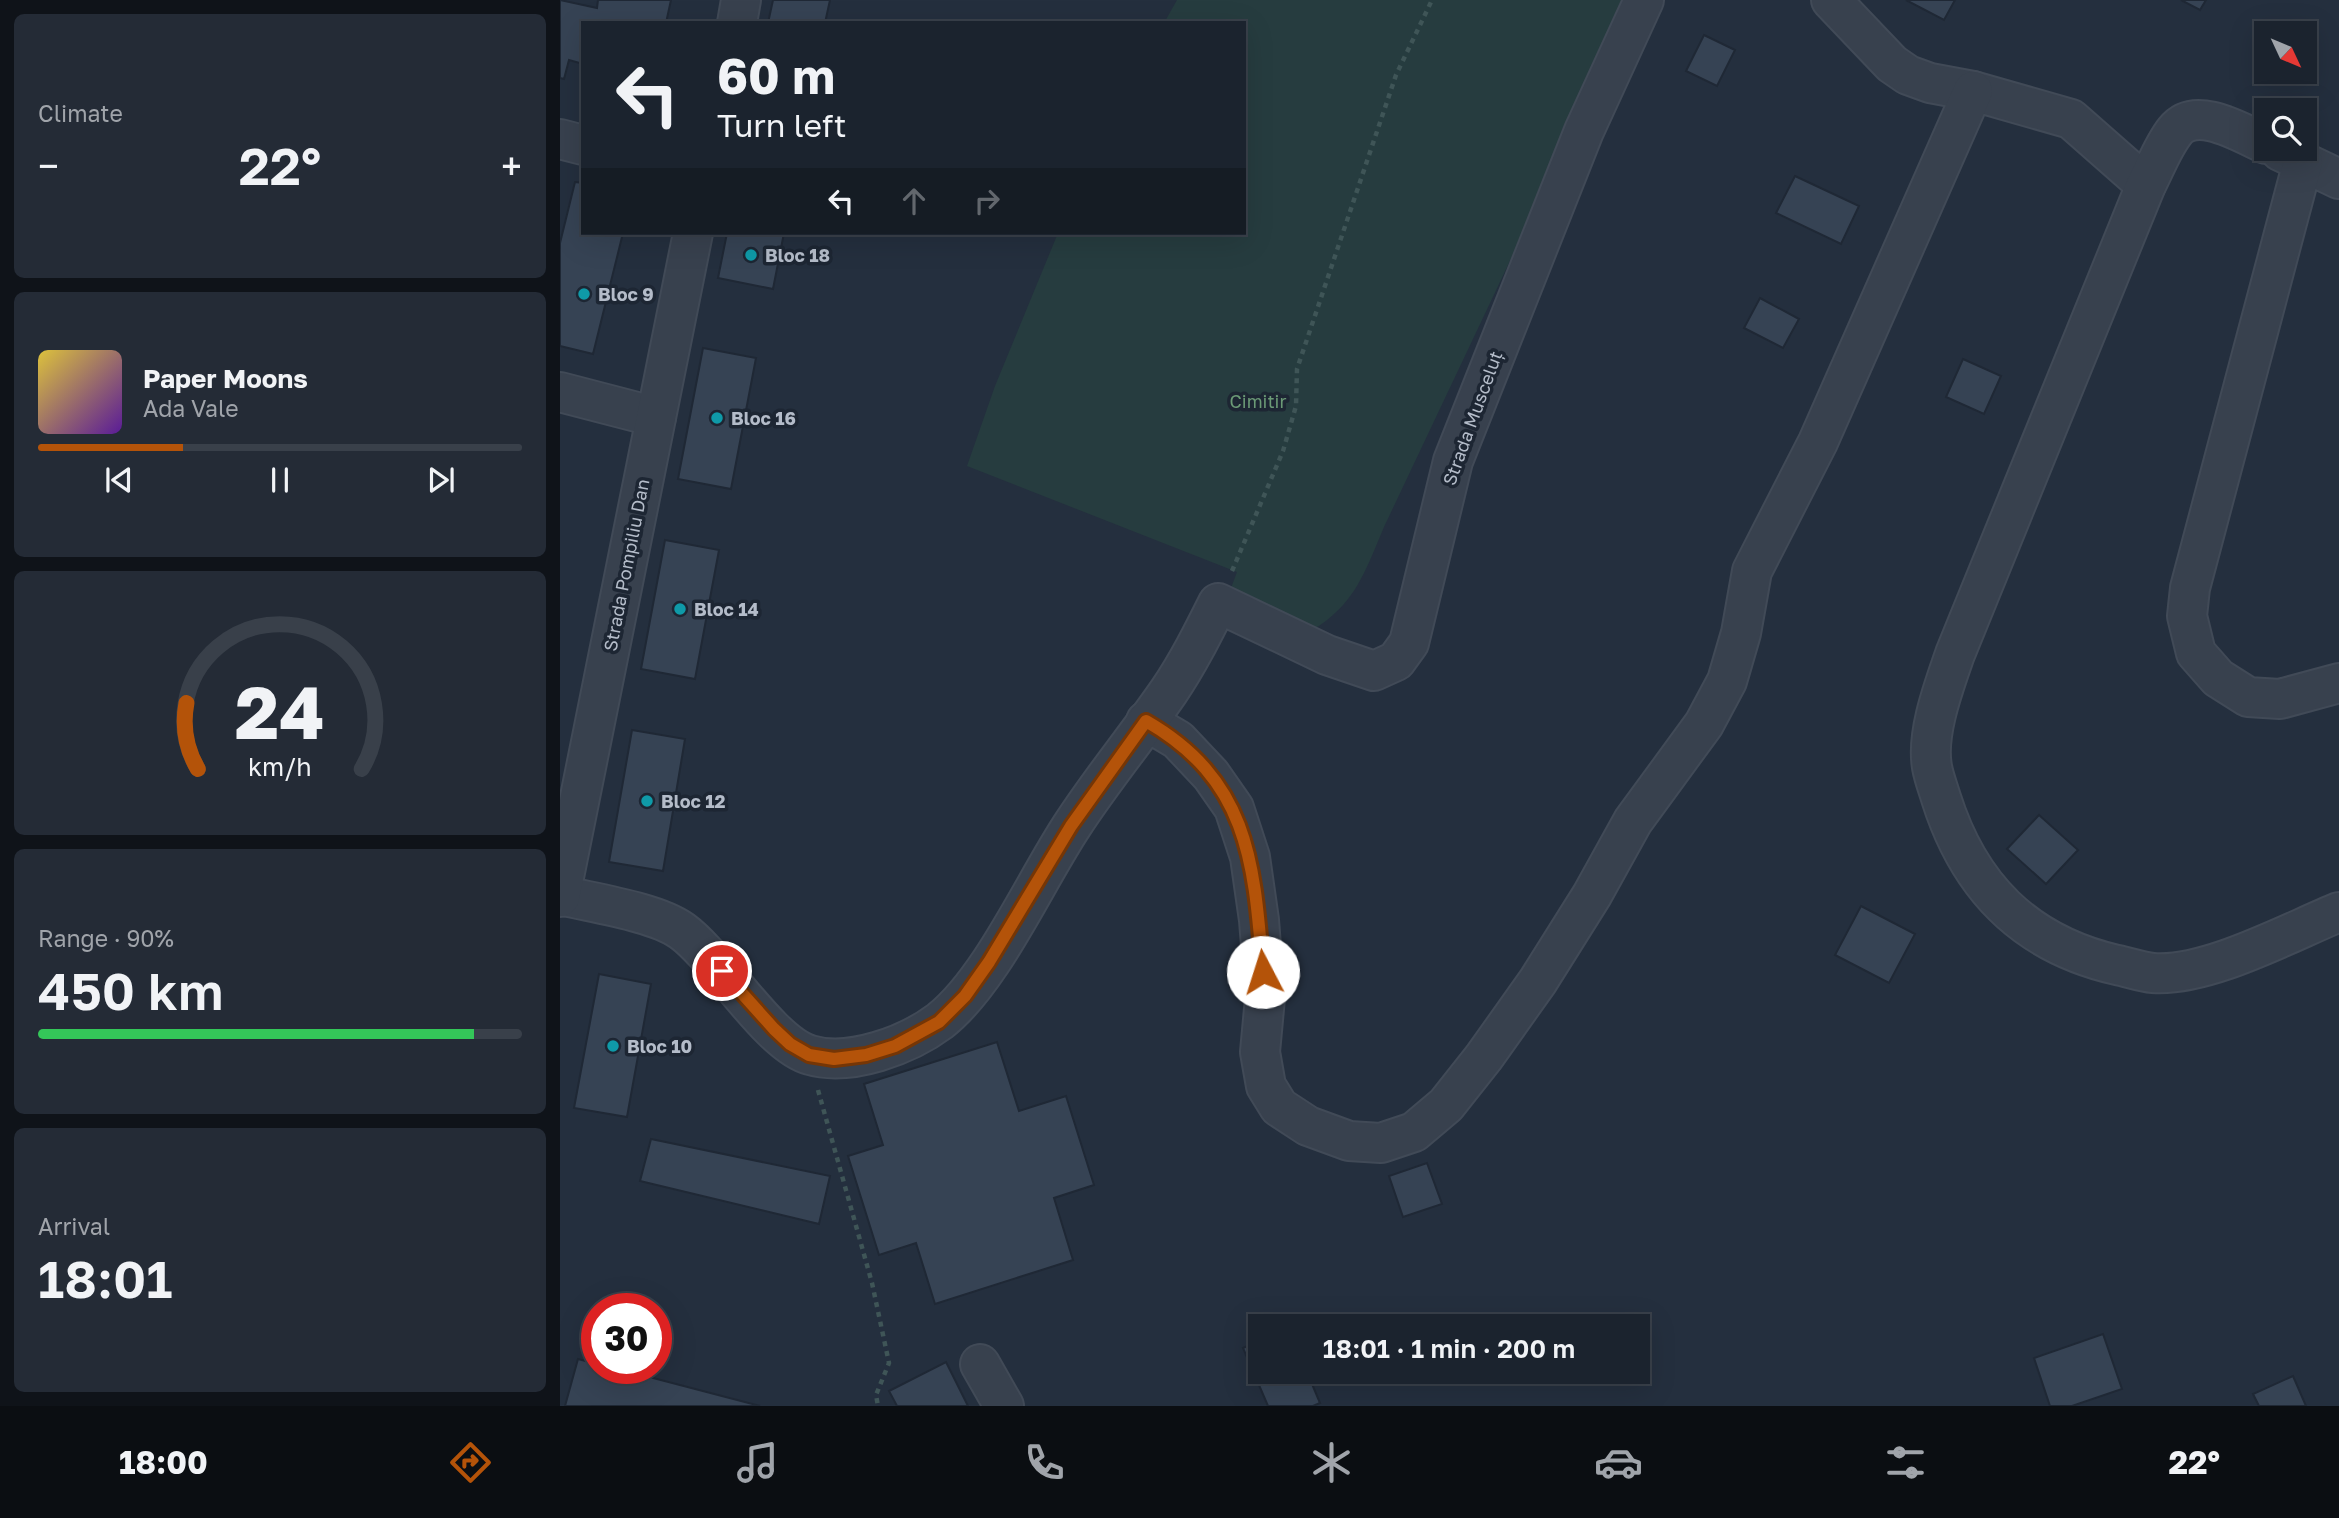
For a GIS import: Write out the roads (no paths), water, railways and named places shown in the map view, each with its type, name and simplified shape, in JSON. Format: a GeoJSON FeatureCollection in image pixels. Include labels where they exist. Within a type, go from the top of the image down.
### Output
{"type":"FeatureCollection","features":[{"type":"Feature","properties":{"kind":"street"},"geometry":{"type":"LineString","coordinates":[[737,21],[741,0]]}},
{"type":"Feature","properties":{"kind":"street","name":"Strada Musceluț"},"geometry":{"type":"LineString","coordinates":[[1146,721],[1197,646],[1218,603],[1327,655],[1374,671],[1396,661],[1409,643],[1453,461],[1584,131],[1644,0]]}},
{"type":"Feature","properties":{"kind":"street"},"geometry":{"type":"LineString","coordinates":[[1831,0],[1892,64],[1908,75],[2071,119],[2146,185]]}},
{"type":"Feature","properties":{"kind":"street"},"geometry":{"type":"LineString","coordinates":[[560,896],[659,920],[680,930],[702,949],[774,1029],[790,1044],[809,1055],[834,1059],[866,1055],[895,1046],[939,1022],[965,996],[989,962],[1071,826],[1146,721],[1178,740],[1210,775],[1234,808],[1250,856],[1259,920],[1265,998],[1260,1052],[1266,1086],[1279,1107],[1308,1126],[1349,1141],[1381,1143],[1414,1132],[1446,1105],[1538,981],[1592,895],[1633,821],[1710,713],[1730,669],[1741,633],[1752,571],[1818,442],[1973,91]]}},
{"type":"Feature","properties":{"kind":"street"},"geometry":{"type":"LineString","coordinates":[[2254,139],[2216,121],[2195,121],[2176,129],[2146,185],[1951,665],[1936,708],[1931,766],[1953,836],[1987,888],[2014,916],[2056,945],[2099,961],[2153,973],[2204,967],[2339,912]]}},
{"type":"Feature","properties":{"kind":"street"},"geometry":{"type":"LineString","coordinates":[[560,139],[581,144]]}},
{"type":"Feature","properties":{"kind":"street"},"geometry":{"type":"LineString","coordinates":[[2288,161],[2190,588],[2186,616],[2196,653],[2218,678],[2248,697],[2280,699],[2339,682]]}},
{"type":"Feature","properties":{"kind":"street"},"geometry":{"type":"LineString","coordinates":[[2302,161],[2339,179]]}},
{"type":"Feature","properties":{"kind":"street","name":"Strada Pompiliu Dan"},"geometry":{"type":"LineString","coordinates":[[560,896],[694,235]]}},
{"type":"Feature","properties":{"kind":"street"},"geometry":{"type":"LineString","coordinates":[[560,392],[656,417]]}},
{"type":"Feature","properties":{"kind":"street"},"geometry":{"type":"LineString","coordinates":[[980,1364],[1004,1406]]}},
{"type":"Feature","properties":{"kind":"place","name":"Bloc 18"},"geometry":{"type":"Point","coordinates":[751,255]}},
{"type":"Feature","properties":{"kind":"place","name":"Bloc 9"},"geometry":{"type":"Point","coordinates":[584,294]}},
{"type":"Feature","properties":{"kind":"place","name":"Bloc 16"},"geometry":{"type":"Point","coordinates":[717,418]}},
{"type":"Feature","properties":{"kind":"place","name":"Bloc 14"},"geometry":{"type":"Point","coordinates":[680,609]}},
{"type":"Feature","properties":{"kind":"place","name":"Bloc 12"},"geometry":{"type":"Point","coordinates":[647,801]}},
{"type":"Feature","properties":{"kind":"place","name":"Bloc 10"},"geometry":{"type":"Point","coordinates":[613,1046]}},
{"type":"Feature","properties":{"kind":"park label","name":"Cimitir"},"geometry":{"type":"Point","coordinates":[1258,401]}}]}
